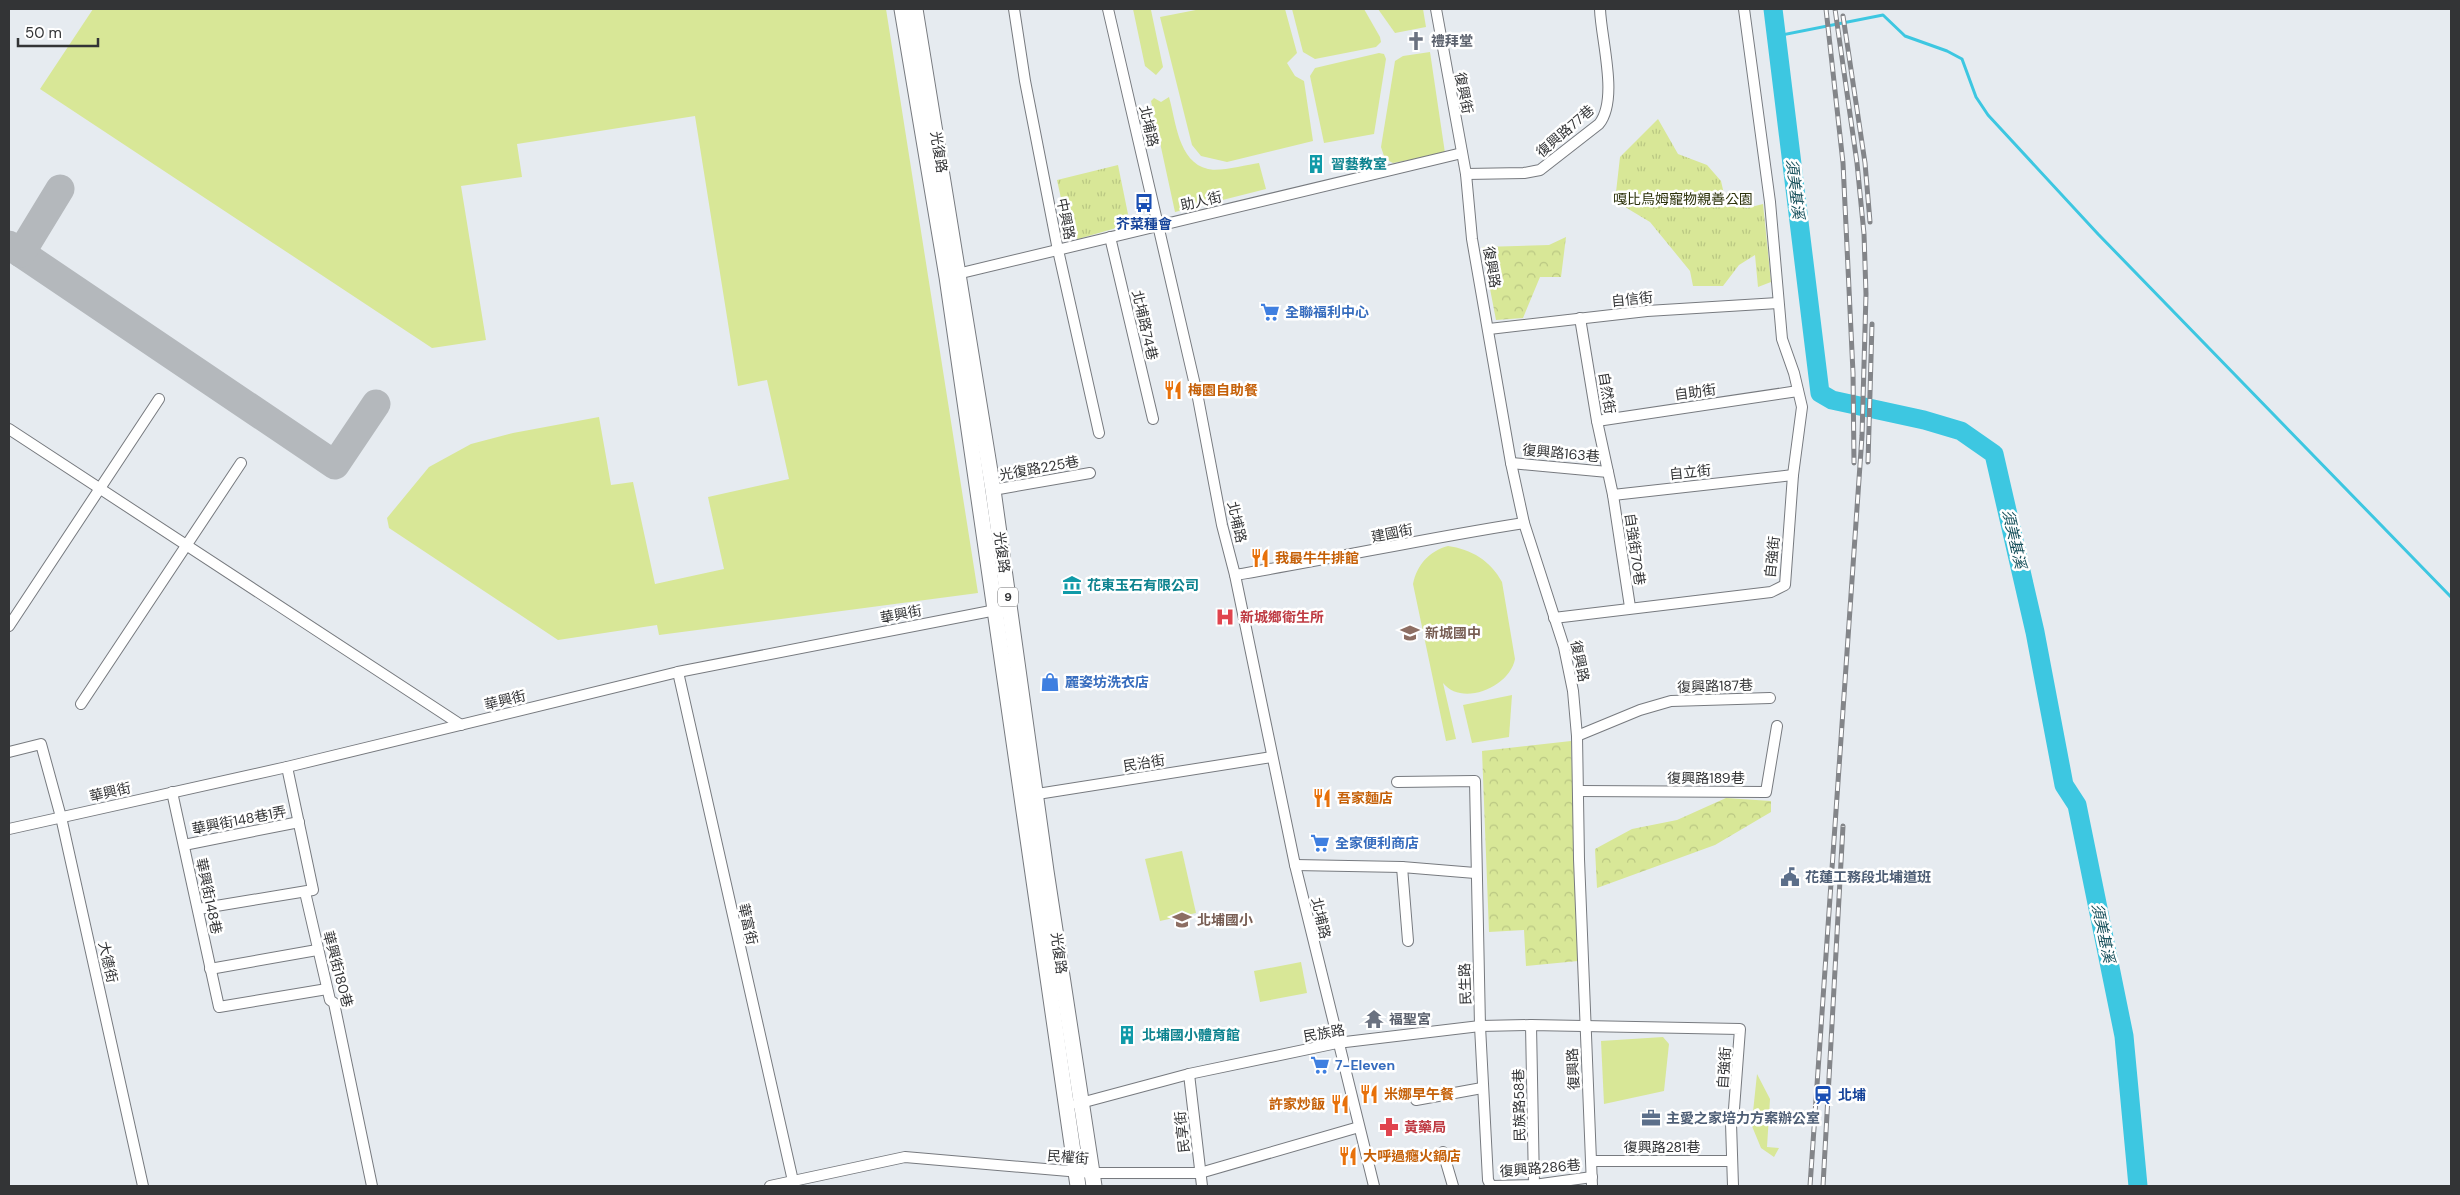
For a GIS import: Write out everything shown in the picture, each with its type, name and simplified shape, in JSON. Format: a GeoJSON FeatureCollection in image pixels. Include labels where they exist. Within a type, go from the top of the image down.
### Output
{"type":"FeatureCollection","features":[{"type":"Feature","properties":{"kind":"main road","name":"光復路"},"geometry":{"type":"LineString","coordinates":[[902,9],[993,490],[1001,609],[1038,795],[1074,1105],[1078,1186]]}},
{"type":"Feature","properties":{"kind":"main road","name":"光復路"},"geometry":{"type":"LineString","coordinates":[[915,9],[1001,609],[1021,797],[1074,1105],[1093,1179]]}},
{"type":"Feature","properties":{"kind":"street","name":"中興路"},"geometry":{"type":"LineString","coordinates":[[1014,9],[1025,81],[1058,250],[1099,433]]}},
{"type":"Feature","properties":{"kind":"street","name":"北埔路"},"geometry":{"type":"LineString","coordinates":[[1108,9],[1198,398],[1222,525],[1235,575],[1295,865],[1337,1043],[1374,1186]]}},
{"type":"Feature","properties":{"kind":"street","name":"復興街"},"geometry":{"type":"LineString","coordinates":[[1436,9],[1462,153]]}},
{"type":"Feature","properties":{"kind":"street","name":"復興路77巷"},"geometry":{"type":"LineString","coordinates":[[1466,174],[1524,173],[1540,170],[1599,124],[1605,116],[1608,93],[1600,9]]}},
{"type":"Feature","properties":{"kind":"street","name":"自強街"},"geometry":{"type":"LineString","coordinates":[[1554,618],[1630,607],[1771,592],[1785,585],[1793,475],[1802,407],[1794,373],[1782,339],[1770,202],[1744,9]]}},
{"type":"Feature","properties":{"kind":"street","name":"助人街"},"geometry":{"type":"LineString","coordinates":[[953,275],[1462,153]]}},
{"type":"Feature","properties":{"kind":"street","name":"復興路"},"geometry":{"type":"LineString","coordinates":[[1462,153],[1466,174],[1472,239],[1511,462],[1524,523],[1564,647],[1573,691],[1577,736],[1585,1025],[1592,1182]]}},
{"type":"Feature","properties":{"kind":"street","name":"北埔路74巷"},"geometry":{"type":"LineString","coordinates":[[1110,237],[1153,420]]}},
{"type":"Feature","properties":{"kind":"street","name":"自信街"},"geometry":{"type":"LineString","coordinates":[[1489,329],[1646,311],[1778,303]]}},
{"type":"Feature","properties":{"kind":"street","name":"自然街"},"geometry":{"type":"LineString","coordinates":[[1580,318],[1597,421],[1608,472]]}},
{"type":"Feature","properties":{"kind":"street","name":"自助街"},"geometry":{"type":"LineString","coordinates":[[1597,421],[1798,391]]}},
{"type":"Feature","properties":{"kind":"street"},"geometry":{"type":"LineString","coordinates":[[9,626],[159,398]]}},
{"type":"Feature","properties":{"kind":"street"},"geometry":{"type":"LineString","coordinates":[[9,429],[461,725]]}},
{"type":"Feature","properties":{"kind":"street"},"geometry":{"type":"LineString","coordinates":[[82,704],[241,462]]}},
{"type":"Feature","properties":{"kind":"street","name":"復興路163巷"},"geometry":{"type":"LineString","coordinates":[[1511,462],[1608,472]]}},
{"type":"Feature","properties":{"kind":"street"},"geometry":{"type":"LineString","coordinates":[[1608,472],[1613,494]]}},
{"type":"Feature","properties":{"kind":"street","name":"光復路225巷"},"geometry":{"type":"LineString","coordinates":[[993,490],[1090,473]]}},
{"type":"Feature","properties":{"kind":"street","name":"自立街"},"geometry":{"type":"LineString","coordinates":[[1613,494],[1793,475]]}},
{"type":"Feature","properties":{"kind":"street","name":"自強街70巷"},"geometry":{"type":"LineString","coordinates":[[1613,494],[1630,607]]}},
{"type":"Feature","properties":{"kind":"street","name":"建國街"},"geometry":{"type":"LineString","coordinates":[[1235,575],[1524,523]]}},
{"type":"Feature","properties":{"kind":"street","name":"華興街"},"geometry":{"type":"LineString","coordinates":[[9,829],[287,767],[678,672],[1001,609]]}},
{"type":"Feature","properties":{"kind":"street","name":"華富街"},"geometry":{"type":"LineString","coordinates":[[678,672],[793,1181]]}},
{"type":"Feature","properties":{"kind":"street","name":"復興路187巷"},"geometry":{"type":"LineString","coordinates":[[1577,736],[1640,710],[1671,701],[1770,698]]}},
{"type":"Feature","properties":{"kind":"street","name":"復興路189巷"},"geometry":{"type":"LineString","coordinates":[[1578,791],[1766,792],[1777,726]]}},
{"type":"Feature","properties":{"kind":"street","name":"大德街"},"geometry":{"type":"LineString","coordinates":[[9,752],[41,744],[61,817],[143,1186]]}},
{"type":"Feature","properties":{"kind":"street","name":"民治街"},"geometry":{"type":"LineString","coordinates":[[1021,797],[1272,756]]}},
{"type":"Feature","properties":{"kind":"street","name":"華興街180巷"},"geometry":{"type":"LineString","coordinates":[[287,767],[313,890],[305,892],[316,950],[330,1000],[334,1003],[372,1186]]}},
{"type":"Feature","properties":{"kind":"street","name":"民生路"},"geometry":{"type":"LineString","coordinates":[[1397,782],[1475,781],[1475,874],[1482,1088],[1486,1120],[1488,1180],[1491,1186]]}},
{"type":"Feature","properties":{"kind":"street","name":"華興街148巷"},"geometry":{"type":"LineString","coordinates":[[172,792],[219,1007],[327,989]]}},
{"type":"Feature","properties":{"kind":"street","name":"華興街148巷1弄"},"geometry":{"type":"LineString","coordinates":[[184,846],[299,822]]}},
{"type":"Feature","properties":{"kind":"street"},"geometry":{"type":"LineString","coordinates":[[1295,865],[1402,867],[1475,874]]}},
{"type":"Feature","properties":{"kind":"street"},"geometry":{"type":"LineString","coordinates":[[1402,867],[1408,941]]}},
{"type":"Feature","properties":{"kind":"street"},"geometry":{"type":"LineString","coordinates":[[198,910],[305,892]]}},
{"type":"Feature","properties":{"kind":"street"},"geometry":{"type":"LineString","coordinates":[[210,969],[316,950]]}},
{"type":"Feature","properties":{"kind":"street","name":"民族路58巷"},"geometry":{"type":"LineString","coordinates":[[1531,1025],[1534,1185]]}},
{"type":"Feature","properties":{"kind":"street","name":"民族路"},"geometry":{"type":"LineString","coordinates":[[1074,1105],[1189,1074],[1337,1043],[1480,1026],[1585,1025],[1740,1029]]}},
{"type":"Feature","properties":{"kind":"street","name":"自強街"},"geometry":{"type":"LineString","coordinates":[[1733,1186],[1731,1123],[1734,1109],[1740,1029]]}},
{"type":"Feature","properties":{"kind":"street","name":"民享街"},"geometry":{"type":"LineString","coordinates":[[1189,1074],[1202,1186]]}},
{"type":"Feature","properties":{"kind":"street"},"geometry":{"type":"LineString","coordinates":[[1416,1100],[1482,1088]]}},
{"type":"Feature","properties":{"kind":"street","name":"民權街"},"geometry":{"type":"LineString","coordinates":[[770,1186],[905,1158],[1076,1171],[1093,1179],[1200,1173],[1360,1127]]}},
{"type":"Feature","properties":{"kind":"street"},"geometry":{"type":"LineString","coordinates":[[1444,1152],[1453,1186]]}},
{"type":"Feature","properties":{"kind":"street","name":"復興路281巷"},"geometry":{"type":"LineString","coordinates":[[1592,1161],[1731,1161]]}},
{"type":"Feature","properties":{"kind":"street","name":"復興路286巷"},"geometry":{"type":"LineString","coordinates":[[1491,1186],[1592,1182]]}},
{"type":"Feature","properties":{"kind":"green space"},"geometry":{"type":"Polygon","coordinates":[[[93,9],[886,9],[978,593],[659,635],[657,625],[558,640],[389,528],[387,518],[429,467],[471,444],[513,433],[599,417],[611,485],[633,482],[655,584],[724,569],[708,497],[789,479],[767,380],[738,386],[695,116],[517,144],[522,177],[461,186],[486,340],[432,348],[40,89],[93,9]]]}},
{"type":"Feature","properties":{"kind":"green space"},"geometry":{"type":"Polygon","coordinates":[[[1133,9],[1154,9],[1151,10],[1163,67],[1156,75],[1145,66],[1133,9]]]}},
{"type":"Feature","properties":{"kind":"green space"},"geometry":{"type":"Polygon","coordinates":[[[1201,9],[1285,9],[1297,53],[1287,63],[1295,76],[1304,81],[1313,141],[1227,162],[1201,156],[1192,145],[1160,17],[1201,9]]]}},
{"type":"Feature","properties":{"kind":"green space"},"geometry":{"type":"Polygon","coordinates":[[[1292,9],[1364,9],[1381,42],[1376,47],[1315,59],[1303,52],[1292,9]]]}},
{"type":"Feature","properties":{"kind":"green space"},"geometry":{"type":"Polygon","coordinates":[[[1378,9],[1423,9],[1426,27],[1395,33],[1378,9]]]}},
{"type":"Feature","properties":{"kind":"green space"},"geometry":{"type":"Polygon","coordinates":[[[1430,52],[1445,153],[1393,163],[1385,159],[1381,147],[1395,61],[1403,56],[1430,52]]]}},
{"type":"Feature","properties":{"kind":"green space"},"geometry":{"type":"Polygon","coordinates":[[[1379,53],[1384,54],[1386,59],[1374,134],[1324,143],[1310,76],[1315,68],[1379,53]]]}},
{"type":"Feature","properties":{"kind":"green space"},"geometry":{"type":"Polygon","coordinates":[[[1169,97],[1180,139],[1190,158],[1198,165],[1213,170],[1259,163],[1266,189],[1175,212],[1151,101],[1154,98],[1161,102],[1169,97]]]}},
{"type":"Feature","properties":{"kind":"green space","name":"嘎比烏姆寵物親善公園"},"geometry":{"type":"Polygon","coordinates":[[[1658,119],[1678,154],[1707,165],[1721,181],[1726,203],[1747,208],[1763,204],[1771,282],[1758,287],[1755,255],[1739,265],[1723,286],[1693,286],[1690,271],[1650,222],[1615,201],[1620,157],[1658,119]]]}},
{"type":"Feature","properties":{"kind":"green space"},"geometry":{"type":"Polygon","coordinates":[[[1118,165],[1130,224],[1078,239],[1069,235],[1057,180],[1118,165]]]}},
{"type":"Feature","properties":{"kind":"green space"},"geometry":{"type":"Polygon","coordinates":[[[1566,237],[1561,277],[1540,277],[1523,318],[1496,320],[1482,247],[1549,245],[1566,237]]]}},
{"type":"Feature","properties":{"kind":"green space"},"geometry":{"type":"Polygon","coordinates":[[[1448,546],[1465,550],[1480,557],[1492,568],[1502,582],[1515,659],[1511,669],[1504,678],[1484,690],[1462,693],[1451,690],[1443,683],[1456,739],[1446,741],[1413,584],[1417,571],[1425,560],[1435,551],[1448,546]]]}},
{"type":"Feature","properties":{"kind":"green space"},"geometry":{"type":"Polygon","coordinates":[[[1512,695],[1509,737],[1472,743],[1463,705],[1512,695]]]}},
{"type":"Feature","properties":{"kind":"green space"},"geometry":{"type":"Polygon","coordinates":[[[1571,741],[1578,961],[1526,966],[1524,930],[1489,932],[1482,751],[1571,741]]]}},
{"type":"Feature","properties":{"kind":"green space"},"geometry":{"type":"Polygon","coordinates":[[[1726,798],[1771,801],[1771,812],[1715,845],[1597,888],[1595,849],[1632,829],[1677,820],[1726,798]]]}},
{"type":"Feature","properties":{"kind":"green space"},"geometry":{"type":"Polygon","coordinates":[[[1182,851],[1196,913],[1160,921],[1145,859],[1182,851]]]}},
{"type":"Feature","properties":{"kind":"green space"},"geometry":{"type":"Polygon","coordinates":[[[1301,962],[1307,993],[1260,1002],[1254,971],[1301,962]]]}},
{"type":"Feature","properties":{"kind":"green space"},"geometry":{"type":"Polygon","coordinates":[[[1663,1037],[1669,1044],[1664,1091],[1604,1104],[1601,1041],[1663,1037]]]}},
{"type":"Feature","properties":{"kind":"green space"},"geometry":{"type":"Polygon","coordinates":[[[1757,1074],[1770,1099],[1767,1147],[1779,1148],[1774,1157],[1761,1148],[1747,1114],[1741,1113],[1753,1112],[1757,1074]]]}},
{"type":"Feature","properties":{"kind":"waterway","name":"須美基溪"},"geometry":{"type":"LineString","coordinates":[[1773,9],[1820,393],[1832,400],[1924,420],[1961,431],[1994,454],[2035,632],[2064,785],[2077,805],[2124,1036],[2138,1186]]}},
{"type":"Feature","properties":{"kind":"waterway"},"geometry":{"type":"LineString","coordinates":[[1777,36],[1883,15],[1905,36],[1947,51],[1962,59],[1976,97],[1988,115],[2098,234],[2451,597]]}},
{"type":"Feature","properties":{"kind":"taxiway"},"geometry":{"type":"LineString","coordinates":[[21,253],[60,189]]}},
{"type":"Feature","properties":{"kind":"taxiway"},"geometry":{"type":"LineString","coordinates":[[9,245],[335,465],[376,404]]}},
{"type":"Feature","properties":{"kind":"railway"},"geometry":{"type":"LineString","coordinates":[[1826,9],[1843,163],[1853,373],[1854,463]]}},
{"type":"Feature","properties":{"kind":"railway"},"geometry":{"type":"LineString","coordinates":[[1810,1186],[1862,436],[1866,294],[1864,234],[1857,163],[1835,9]]}},
{"type":"Feature","properties":{"kind":"railway"},"geometry":{"type":"LineString","coordinates":[[1843,16],[1865,163],[1870,222]]}},
{"type":"Feature","properties":{"kind":"railway"},"geometry":{"type":"LineString","coordinates":[[1868,462],[1872,324]]}},
{"type":"Feature","properties":{"kind":"railway"},"geometry":{"type":"LineString","coordinates":[[1823,1186],[1843,826]]}},
{"type":"Feature","properties":{"kind":"place","name":"禮拜堂"},"geometry":{"type":"Point","coordinates":[1416,41]}},
{"type":"Feature","properties":{"kind":"place","name":"習藝教室"},"geometry":{"type":"Point","coordinates":[1316,164]}},
{"type":"Feature","properties":{"kind":"place","name":"芥菜種會"},"geometry":{"type":"Point","coordinates":[1144,203]}},
{"type":"Feature","properties":{"kind":"place","name":"全聯福利中心"},"geometry":{"type":"Point","coordinates":[1270,312]}},
{"type":"Feature","properties":{"kind":"place","name":"梅園自助餐"},"geometry":{"type":"Point","coordinates":[1173,390]}},
{"type":"Feature","properties":{"kind":"place","name":"我最牛牛排館"},"geometry":{"type":"Point","coordinates":[1260,558]}},
{"type":"Feature","properties":{"kind":"place","name":"花東玉石有限公司"},"geometry":{"type":"Point","coordinates":[1072,585]}},
{"type":"Feature","properties":{"kind":"place","name":"新城鄉衛生所"},"geometry":{"type":"Point","coordinates":[1225,617]}},
{"type":"Feature","properties":{"kind":"place","name":"新城國中"},"geometry":{"type":"Point","coordinates":[1410,633]}},
{"type":"Feature","properties":{"kind":"place","name":"麗姿坊洗衣店"},"geometry":{"type":"Point","coordinates":[1050,682]}},
{"type":"Feature","properties":{"kind":"place","name":"吾家麵店"},"geometry":{"type":"Point","coordinates":[1322,798]}},
{"type":"Feature","properties":{"kind":"place","name":"全家便利商店"},"geometry":{"type":"Point","coordinates":[1320,843]}},
{"type":"Feature","properties":{"kind":"place","name":"花蓮工務段北埔道班"},"geometry":{"type":"Point","coordinates":[1790,877]}},
{"type":"Feature","properties":{"kind":"place","name":"北埔國小"},"geometry":{"type":"Point","coordinates":[1182,920]}},
{"type":"Feature","properties":{"kind":"place","name":"福聖宮"},"geometry":{"type":"Point","coordinates":[1374,1019]}},
{"type":"Feature","properties":{"kind":"place","name":"北埔國小體育館"},"geometry":{"type":"Point","coordinates":[1127,1035]}},
{"type":"Feature","properties":{"kind":"place","name":"7-Eleven"},"geometry":{"type":"Point","coordinates":[1320,1065]}},
{"type":"Feature","properties":{"kind":"place","name":"米娜早午餐"},"geometry":{"type":"Point","coordinates":[1369,1094]}},
{"type":"Feature","properties":{"kind":"place","name":"北埔"},"geometry":{"type":"Point","coordinates":[1823,1095]}},
{"type":"Feature","properties":{"kind":"place","name":"許家炒飯"},"geometry":{"type":"Point","coordinates":[1340,1104]}},
{"type":"Feature","properties":{"kind":"place","name":"主愛之家培力方案辦公室"},"geometry":{"type":"Point","coordinates":[1651,1118]}},
{"type":"Feature","properties":{"kind":"place","name":"黃藥局"},"geometry":{"type":"Point","coordinates":[1389,1127]}},
{"type":"Feature","properties":{"kind":"place","name":"大呼過癮火鍋店"},"geometry":{"type":"Point","coordinates":[1348,1156]}}]}
